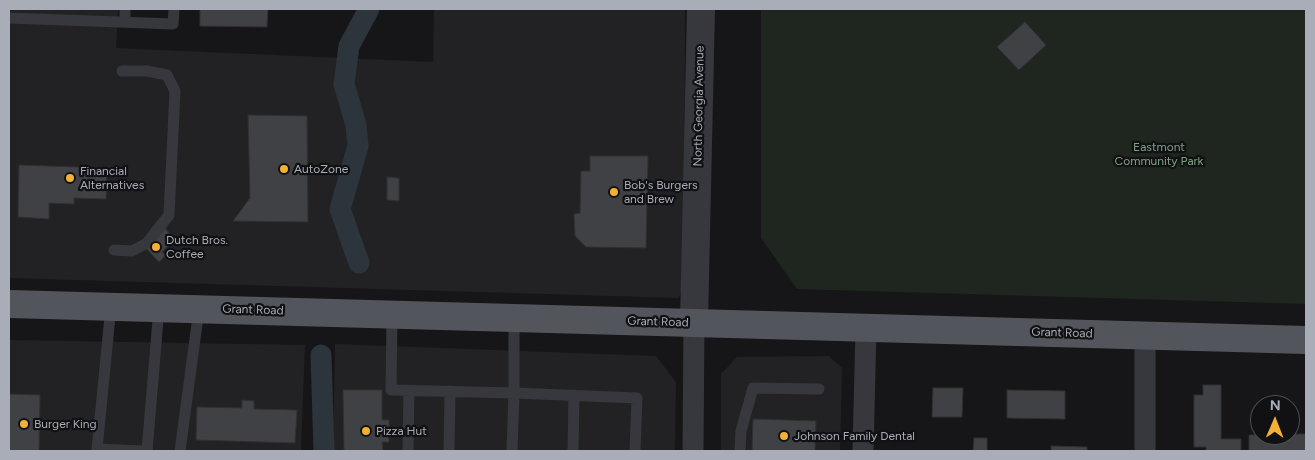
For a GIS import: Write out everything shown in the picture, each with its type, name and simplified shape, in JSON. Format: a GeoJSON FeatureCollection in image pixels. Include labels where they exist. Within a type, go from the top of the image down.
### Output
{"type":"FeatureCollection","features":[{"type":"Feature","properties":{"kind":"main road","name":"Grant Road"},"geometry":{"type":"LineString","coordinates":[[9,304],[1306,340]]}},
{"type":"Feature","properties":{"kind":"street","name":"North Georgia Avenue"},"geometry":{"type":"LineString","coordinates":[[694,323],[701,9]]}},
{"type":"Feature","properties":{"kind":"street"},"geometry":{"type":"LineString","coordinates":[[693,451],[694,323]]}},
{"type":"Feature","properties":{"kind":"street"},"geometry":{"type":"LineString","coordinates":[[863,451],[866,328]]}},
{"type":"Feature","properties":{"kind":"street"},"geometry":{"type":"LineString","coordinates":[[1145,336],[1146,451]]}},
{"type":"Feature","properties":{"kind":"lane"},"geometry":{"type":"LineString","coordinates":[[125,9],[125,22]]}},
{"type":"Feature","properties":{"kind":"lane"},"geometry":{"type":"LineString","coordinates":[[9,18],[173,24],[174,9]]}},
{"type":"Feature","properties":{"kind":"lane"},"geometry":{"type":"LineString","coordinates":[[114,250],[132,251],[146,243],[169,215],[174,110],[174,91],[167,75],[147,71],[122,72]]}},
{"type":"Feature","properties":{"kind":"lane"},"geometry":{"type":"LineString","coordinates":[[111,306],[98,450],[145,451],[159,308]]}},
{"type":"Feature","properties":{"kind":"lane"},"geometry":{"type":"LineString","coordinates":[[180,451],[199,309]]}},
{"type":"Feature","properties":{"kind":"lane"},"geometry":{"type":"LineString","coordinates":[[392,315],[391,390],[637,398],[635,451]]}},
{"type":"Feature","properties":{"kind":"lane"},"geometry":{"type":"LineString","coordinates":[[512,451],[514,318]]}},
{"type":"Feature","properties":{"kind":"lane"},"geometry":{"type":"LineString","coordinates":[[740,451],[742,431],[753,388],[819,389]]}},
{"type":"Feature","properties":{"kind":"lane"},"geometry":{"type":"LineString","coordinates":[[408,451],[409,391]]}},
{"type":"Feature","properties":{"kind":"lane"},"geometry":{"type":"LineString","coordinates":[[449,451],[450,392]]}},
{"type":"Feature","properties":{"kind":"lane"},"geometry":{"type":"LineString","coordinates":[[573,451],[574,395]]}},
{"type":"Feature","properties":{"kind":"shaded area"},"geometry":{"type":"Polygon","coordinates":[[[9,9],[118,9],[116,48],[433,62],[434,9],[685,9],[684,282],[679,298],[9,278],[9,9]]]}},
{"type":"Feature","properties":{"kind":"shaded area"},"geometry":{"type":"Polygon","coordinates":[[[9,340],[305,345],[301,451],[9,451],[9,340]]]}},
{"type":"Feature","properties":{"kind":"shaded area"},"geometry":{"type":"Polygon","coordinates":[[[335,344],[656,356],[676,382],[675,451],[333,451],[335,344]]]}},
{"type":"Feature","properties":{"kind":"shaded area"},"geometry":{"type":"Polygon","coordinates":[[[829,356],[842,368],[840,451],[721,451],[721,374],[737,357],[829,356]]]}},
{"type":"Feature","properties":{"kind":"green space","name":"Eastmont Community Park"},"geometry":{"type":"Polygon","coordinates":[[[761,9],[1306,9],[1306,304],[797,289],[761,238],[761,9]]]}},
{"type":"Feature","properties":{"kind":"building"},"geometry":{"type":"Polygon","coordinates":[[[200,9],[268,9],[267,27],[200,26],[200,9]]]}},
{"type":"Feature","properties":{"kind":"building"},"geometry":{"type":"Polygon","coordinates":[[[1025,22],[1046,45],[1019,70],[997,47],[1025,22]]]}},
{"type":"Feature","properties":{"kind":"building"},"geometry":{"type":"Polygon","coordinates":[[[248,115],[307,116],[308,222],[233,221],[250,198],[248,115]]]}},
{"type":"Feature","properties":{"kind":"building","name":"Bob's Burgers and Brew"},"geometry":{"type":"Polygon","coordinates":[[[590,156],[648,156],[646,248],[586,247],[575,236],[574,214],[580,213],[581,171],[590,171],[590,156]]]}},
{"type":"Feature","properties":{"kind":"building"},"geometry":{"type":"Polygon","coordinates":[[[19,165],[107,168],[106,199],[74,198],[74,204],[49,203],[49,219],[18,217],[19,165]]]}},
{"type":"Feature","properties":{"kind":"building"},"geometry":{"type":"Polygon","coordinates":[[[387,177],[399,178],[399,201],[387,200],[387,177]]]}},
{"type":"Feature","properties":{"kind":"building","name":"Dutch Bros. Coffee"},"geometry":{"type":"Polygon","coordinates":[[[165,228],[175,240],[162,252],[166,255],[159,262],[141,243],[165,228]]]}},
{"type":"Feature","properties":{"kind":"building"},"geometry":{"type":"Polygon","coordinates":[[[1203,385],[1221,385],[1221,439],[1241,439],[1241,451],[1206,451],[1206,447],[1194,447],[1194,395],[1203,395],[1203,385]]]}},
{"type":"Feature","properties":{"kind":"building"},"geometry":{"type":"Polygon","coordinates":[[[933,388],[963,388],[962,417],[932,417],[933,388]]]}},
{"type":"Feature","properties":{"kind":"building","name":"Pizza Hut"},"geometry":{"type":"Polygon","coordinates":[[[343,390],[382,390],[382,420],[389,420],[389,442],[382,442],[383,451],[344,451],[343,390]]]}},
{"type":"Feature","properties":{"kind":"building"},"geometry":{"type":"Polygon","coordinates":[[[1007,390],[1065,391],[1065,419],[1007,418],[1007,390]]]}},
{"type":"Feature","properties":{"kind":"building","name":"Burger King"},"geometry":{"type":"Polygon","coordinates":[[[9,394],[40,395],[39,451],[9,451],[9,394]]]}},
{"type":"Feature","properties":{"kind":"building"},"geometry":{"type":"Polygon","coordinates":[[[242,400],[254,401],[254,409],[297,410],[295,443],[196,440],[197,407],[242,408],[242,400]]]}},
{"type":"Feature","properties":{"kind":"building","name":"Johnson Family Dental"},"geometry":{"type":"Polygon","coordinates":[[[753,419],[816,421],[815,451],[752,451],[753,419]]]}},
{"type":"Feature","properties":{"kind":"building"},"geometry":{"type":"Polygon","coordinates":[[[1300,434],[1306,434],[1306,451],[1249,451],[1249,435],[1250,445],[1300,445],[1300,434]]]}},
{"type":"Feature","properties":{"kind":"building"},"geometry":{"type":"Polygon","coordinates":[[[974,438],[987,438],[987,451],[973,451],[974,438]]]}},
{"type":"Feature","properties":{"kind":"building"},"geometry":{"type":"Polygon","coordinates":[[[1051,446],[1087,447],[1087,451],[1051,451],[1051,446]]]}},
{"type":"Feature","properties":{"kind":"waterway"},"geometry":{"type":"LineString","coordinates":[[359,263],[340,209],[358,146],[356,125],[344,84],[349,46],[369,9]]}},
{"type":"Feature","properties":{"kind":"waterway"},"geometry":{"type":"LineString","coordinates":[[321,355],[324,451]]}},
{"type":"Feature","properties":{"kind":"place","name":"AutoZone"},"geometry":{"type":"Point","coordinates":[284,169]}},
{"type":"Feature","properties":{"kind":"place","name":"Financial Alternatives"},"geometry":{"type":"Point","coordinates":[70,178]}},
{"type":"Feature","properties":{"kind":"place","name":"Bob's Burgers and Brew"},"geometry":{"type":"Point","coordinates":[614,192]}},
{"type":"Feature","properties":{"kind":"place","name":"Dutch Bros. Coffee"},"geometry":{"type":"Point","coordinates":[156,247]}},
{"type":"Feature","properties":{"kind":"place","name":"Burger King"},"geometry":{"type":"Point","coordinates":[24,424]}},
{"type":"Feature","properties":{"kind":"place","name":"Pizza Hut"},"geometry":{"type":"Point","coordinates":[366,431]}},
{"type":"Feature","properties":{"kind":"place","name":"Johnson Family Dental"},"geometry":{"type":"Point","coordinates":[784,436]}}]}
